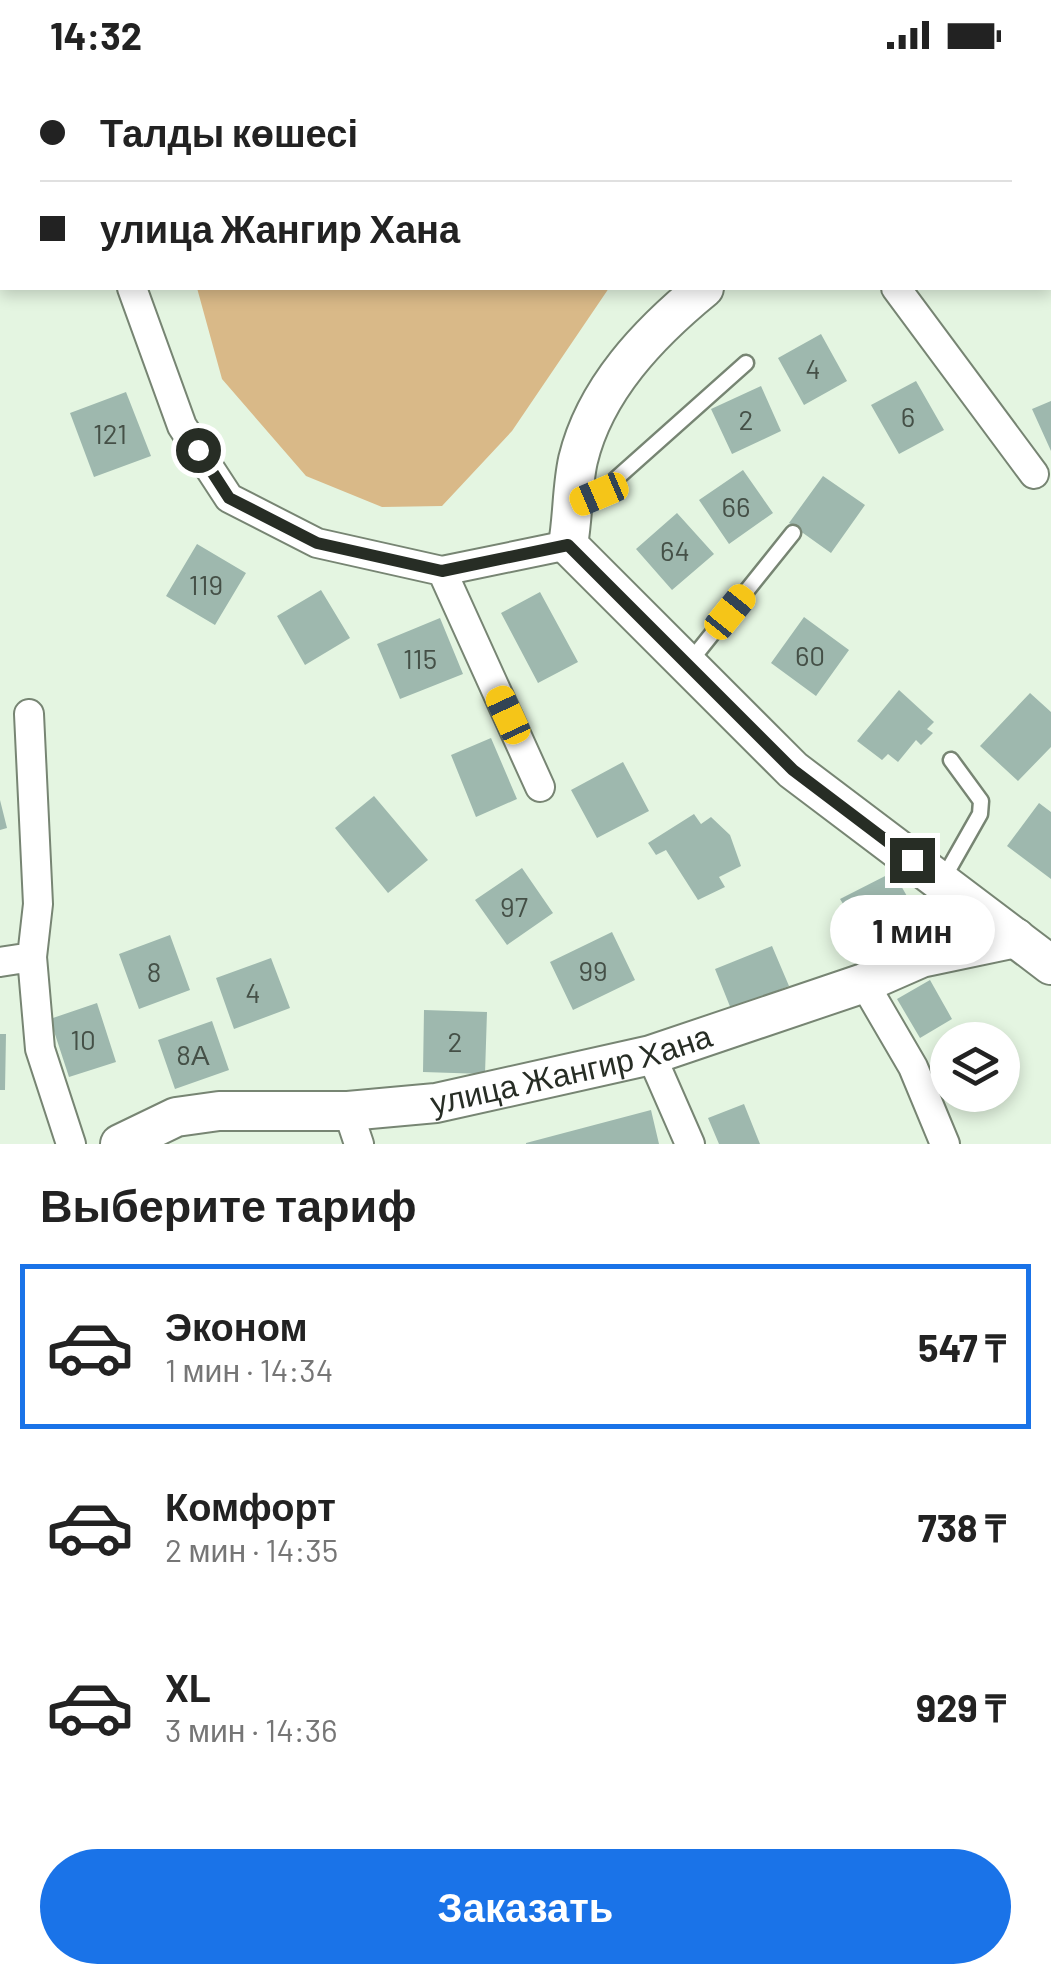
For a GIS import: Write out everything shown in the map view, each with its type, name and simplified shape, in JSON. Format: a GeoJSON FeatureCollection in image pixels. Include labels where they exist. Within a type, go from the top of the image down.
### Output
{"type":"FeatureCollection","features":[{"type":"Feature","properties":{"kind":"street"},"geometry":{"type":"LineString","coordinates":[[133,290],[182,426],[229,498],[317,543],[442,571],[568,545],[578,464],[598,408],[624,366],[672,313],[701,290]]}},
{"type":"Feature","properties":{"kind":"street"},"geometry":{"type":"LineString","coordinates":[[897,290],[1034,474]]}},
{"type":"Feature","properties":{"kind":"street","name":"улица Жангир Хана"},"geometry":{"type":"LineString","coordinates":[[568,545],[793,770],[1040,951]]}},
{"type":"Feature","properties":{"kind":"street"},"geometry":{"type":"LineString","coordinates":[[442,571],[540,787]]}},
{"type":"Feature","properties":{"kind":"street"},"geometry":{"type":"LineString","coordinates":[[29,714],[38,904],[32,957],[40,1049],[70,1144]]}},
{"type":"Feature","properties":{"kind":"street","name":"улица Жангир Хана"},"geometry":{"type":"LineString","coordinates":[[120,1144],[176,1117],[219,1111],[354,1127],[436,1103],[651,1055],[864,984],[921,958],[1040,951]]}},
{"type":"Feature","properties":{"kind":"street"},"geometry":{"type":"LineString","coordinates":[[0,962],[32,957]]}},
{"type":"Feature","properties":{"kind":"street"},"geometry":{"type":"LineString","coordinates":[[864,984],[913,1067],[945,1144]]}},
{"type":"Feature","properties":{"kind":"street"},"geometry":{"type":"LineString","coordinates":[[651,1055],[690,1144]]}},
{"type":"Feature","properties":{"kind":"lane"},"geometry":{"type":"LineString","coordinates":[[574,505],[599,494],[746,363]]}},
{"type":"Feature","properties":{"kind":"lane"},"geometry":{"type":"LineString","coordinates":[[688,665],[793,533]]}},
{"type":"Feature","properties":{"kind":"lane"},"geometry":{"type":"LineString","coordinates":[[941,882],[980,814],[981,801],[951,760]]}},
{"type":"Feature","properties":{"kind":"shaded area"},"geometry":{"type":"Polygon","coordinates":[[[198,290],[608,290],[512,431],[442,506],[382,507],[306,476],[222,379],[198,290]]]}},
{"type":"Feature","properties":{"kind":"building"},"geometry":{"type":"Polygon","coordinates":[[[821,334],[847,381],[804,405],[778,358],[821,334]]]}},
{"type":"Feature","properties":{"kind":"building"},"geometry":{"type":"Polygon","coordinates":[[[916,381],[944,430],[899,454],[871,405],[916,381]]]}},
{"type":"Feature","properties":{"kind":"building"},"geometry":{"type":"Polygon","coordinates":[[[761,386],[781,431],[732,454],[711,409],[761,386]]]}},
{"type":"Feature","properties":{"kind":"building"},"geometry":{"type":"Polygon","coordinates":[[[126,392],[151,456],[94,477],[70,413],[126,392]]]}},
{"type":"Feature","properties":{"kind":"building"},"geometry":{"type":"Polygon","coordinates":[[[1051,401],[1051,451],[1032,409],[1051,401]]]}},
{"type":"Feature","properties":{"kind":"building"},"geometry":{"type":"Polygon","coordinates":[[[743,470],[773,513],[729,544],[699,500],[743,470]]]}},
{"type":"Feature","properties":{"kind":"building"},"geometry":{"type":"Polygon","coordinates":[[[823,476],[865,505],[831,553],[789,523],[823,476]]]}},
{"type":"Feature","properties":{"kind":"building"},"geometry":{"type":"Polygon","coordinates":[[[677,513],[714,554],[672,590],[636,549],[677,513]]]}},
{"type":"Feature","properties":{"kind":"building"},"geometry":{"type":"Polygon","coordinates":[[[197,544],[246,573],[215,625],[166,596],[197,544]]]}},
{"type":"Feature","properties":{"kind":"building"},"geometry":{"type":"Polygon","coordinates":[[[321,590],[350,638],[305,665],[277,616],[321,590]]]}},
{"type":"Feature","properties":{"kind":"building"},"geometry":{"type":"Polygon","coordinates":[[[540,592],[578,662],[538,683],[501,613],[540,592]]]}},
{"type":"Feature","properties":{"kind":"building"},"geometry":{"type":"Polygon","coordinates":[[[804,617],[849,650],[816,696],[771,663],[804,617]]]}},
{"type":"Feature","properties":{"kind":"building"},"geometry":{"type":"Polygon","coordinates":[[[440,618],[463,674],[400,699],[377,644],[440,618]]]}},
{"type":"Feature","properties":{"kind":"building"},"geometry":{"type":"Polygon","coordinates":[[[899,690],[934,722],[927,729],[933,733],[921,745],[916,740],[898,762],[888,754],[882,760],[857,741],[899,690]]]}},
{"type":"Feature","properties":{"kind":"building"},"geometry":{"type":"Polygon","coordinates":[[[1030,693],[1051,712],[1051,747],[1018,781],[980,746],[1030,693]]]}},
{"type":"Feature","properties":{"kind":"building"},"geometry":{"type":"Polygon","coordinates":[[[491,738],[517,799],[476,817],[451,755],[491,738]]]}},
{"type":"Feature","properties":{"kind":"building"},"geometry":{"type":"Polygon","coordinates":[[[623,762],[649,811],[597,838],[571,790],[623,762]]]}},
{"type":"Feature","properties":{"kind":"building"},"geometry":{"type":"Polygon","coordinates":[[[374,796],[428,860],[388,893],[335,828],[374,796]]]}},
{"type":"Feature","properties":{"kind":"building"},"geometry":{"type":"Polygon","coordinates":[[[0,800],[7,828],[0,830],[0,800]]]}},
{"type":"Feature","properties":{"kind":"building"},"geometry":{"type":"Polygon","coordinates":[[[1039,803],[1051,812],[1051,879],[1007,846],[1039,803]]]}},
{"type":"Feature","properties":{"kind":"building"},"geometry":{"type":"Polygon","coordinates":[[[694,814],[701,824],[711,817],[730,835],[741,866],[719,877],[725,887],[698,900],[666,850],[656,855],[648,843],[694,814]]]}},
{"type":"Feature","properties":{"kind":"building"},"geometry":{"type":"Polygon","coordinates":[[[522,868],[553,913],[507,945],[475,900],[522,868]]]}},
{"type":"Feature","properties":{"kind":"building"},"geometry":{"type":"Polygon","coordinates":[[[893,872],[922,922],[896,935],[890,922],[876,930],[872,924],[859,930],[840,899],[893,872]]]}},
{"type":"Feature","properties":{"kind":"building"},"geometry":{"type":"Polygon","coordinates":[[[612,932],[635,980],[573,1010],[550,962],[612,932]]]}},
{"type":"Feature","properties":{"kind":"building"},"geometry":{"type":"Polygon","coordinates":[[[170,935],[190,990],[139,1009],[119,954],[170,935]]]}},
{"type":"Feature","properties":{"kind":"building"},"geometry":{"type":"Polygon","coordinates":[[[772,946],[789,986],[731,1009],[715,969],[772,946]]]}},
{"type":"Feature","properties":{"kind":"building"},"geometry":{"type":"Polygon","coordinates":[[[271,958],[290,1008],[234,1029],[216,978],[271,958]]]}},
{"type":"Feature","properties":{"kind":"building"},"geometry":{"type":"Polygon","coordinates":[[[930,980],[952,1019],[930,1022],[930,1032],[920,1038],[897,999],[930,980]]]}},
{"type":"Feature","properties":{"kind":"building"},"geometry":{"type":"Polygon","coordinates":[[[97,1003],[116,1062],[69,1077],[50,1019],[97,1003]]]}},
{"type":"Feature","properties":{"kind":"building"},"geometry":{"type":"Polygon","coordinates":[[[424,1010],[487,1012],[485,1074],[423,1072],[424,1010]]]}},
{"type":"Feature","properties":{"kind":"building"},"geometry":{"type":"Polygon","coordinates":[[[212,1021],[229,1070],[175,1089],[158,1040],[212,1021]]]}},
{"type":"Feature","properties":{"kind":"building"},"geometry":{"type":"Polygon","coordinates":[[[0,1034],[6,1034],[5,1090],[0,1090],[0,1034]]]}},
{"type":"Feature","properties":{"kind":"building"},"geometry":{"type":"Polygon","coordinates":[[[744,1104],[760,1144],[719,1144],[708,1118],[744,1104]]]}},
{"type":"Feature","properties":{"kind":"building"},"geometry":{"type":"Polygon","coordinates":[[[651,1110],[659,1144],[526,1144],[526,1143],[651,1110]]]}},
{"type":"Feature","properties":{"kind":"route"},"geometry":{"type":"LineString","coordinates":[[198,450],[229,498],[317,543],[442,571],[568,545],[793,770],[912,860]]}}]}
